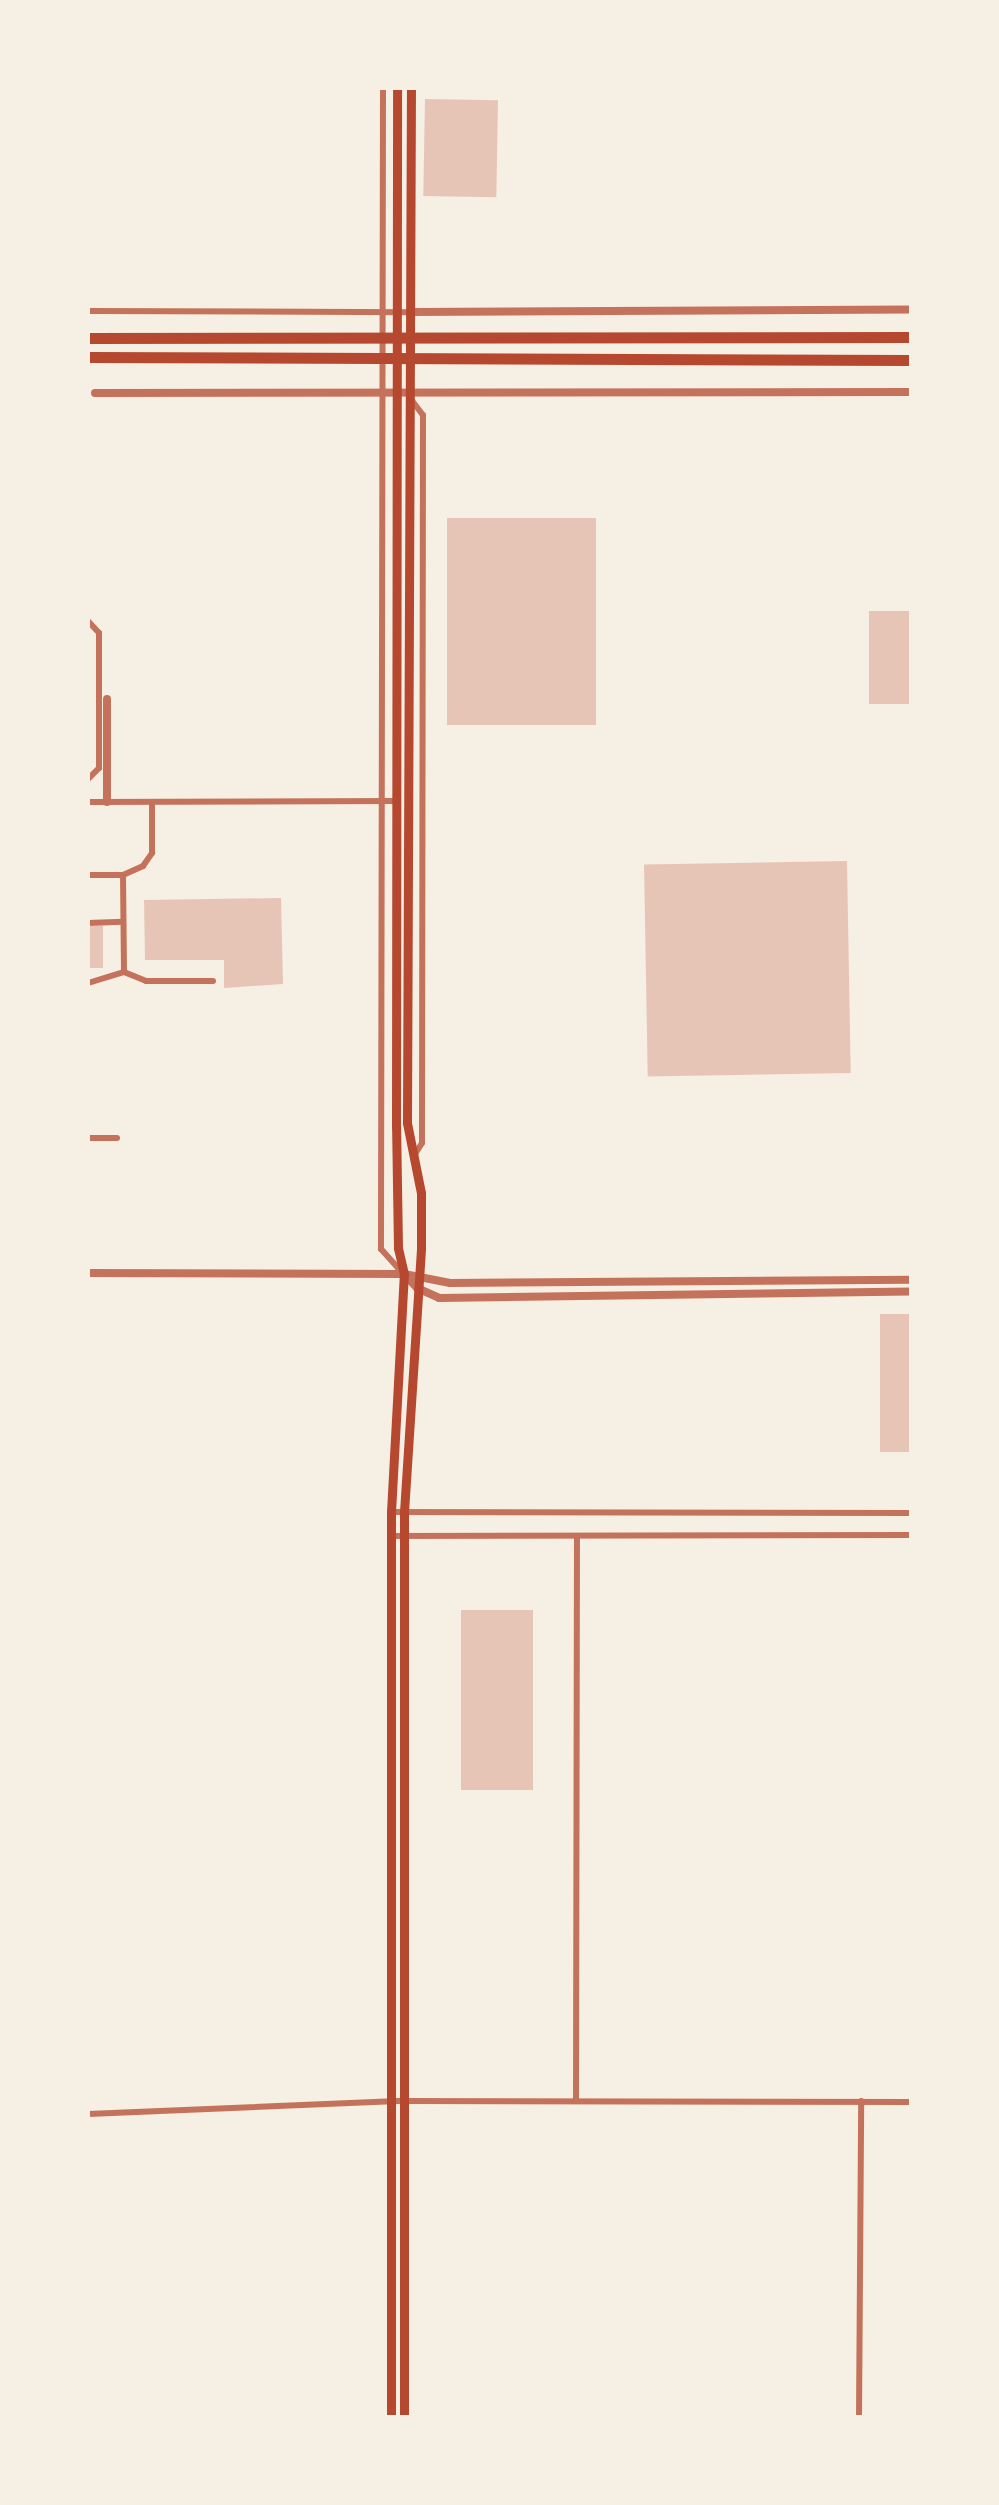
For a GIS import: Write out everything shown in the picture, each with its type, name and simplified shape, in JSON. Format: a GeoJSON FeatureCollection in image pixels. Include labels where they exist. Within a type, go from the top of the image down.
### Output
{"type":"FeatureCollection","features":[{"type":"Feature","properties":{"kind":"highway"},"geometry":{"type":"LineString","coordinates":[[88,338],[911,337]]}},
{"type":"Feature","properties":{"kind":"highway"},"geometry":{"type":"LineString","coordinates":[[88,357],[381,355],[911,360]]}},
{"type":"Feature","properties":{"kind":"main road"},"geometry":{"type":"LineString","coordinates":[[391,2417],[390,1536],[404,1274],[398,1248],[396,1127],[397,88]]}},
{"type":"Feature","properties":{"kind":"main road"},"geometry":{"type":"LineString","coordinates":[[404,2417],[404,1512],[421,1193],[407,1123],[413,91]]}},
{"type":"Feature","properties":{"kind":"street"},"geometry":{"type":"LineString","coordinates":[[383,88],[381,1249],[417,1288],[439,1298],[911,1291]]}},
{"type":"Feature","properties":{"kind":"street"},"geometry":{"type":"LineString","coordinates":[[88,311],[911,309]]}},
{"type":"Feature","properties":{"kind":"street"},"geometry":{"type":"LineString","coordinates":[[95,393],[911,392]]}},
{"type":"Feature","properties":{"kind":"street"},"geometry":{"type":"LineString","coordinates":[[410,395],[423,415],[422,1143],[414,1156]]}},
{"type":"Feature","properties":{"kind":"street"},"geometry":{"type":"LineString","coordinates":[[88,621],[99,633],[99,768],[88,779]]}},
{"type":"Feature","properties":{"kind":"street"},"geometry":{"type":"LineString","coordinates":[[107,699],[107,802]]}},
{"type":"Feature","properties":{"kind":"street"},"geometry":{"type":"LineString","coordinates":[[88,802],[409,801]]}},
{"type":"Feature","properties":{"kind":"street"},"geometry":{"type":"LineString","coordinates":[[88,875],[123,875],[143,866],[152,853],[152,802]]}},
{"type":"Feature","properties":{"kind":"street"},"geometry":{"type":"LineString","coordinates":[[123,875],[124,972]]}},
{"type":"Feature","properties":{"kind":"street"},"geometry":{"type":"LineString","coordinates":[[88,923],[123,922]]}},
{"type":"Feature","properties":{"kind":"street"},"geometry":{"type":"LineString","coordinates":[[88,983],[124,972],[146,981],[213,981]]}},
{"type":"Feature","properties":{"kind":"street"},"geometry":{"type":"LineString","coordinates":[[88,1138],[117,1138]]}},
{"type":"Feature","properties":{"kind":"street"},"geometry":{"type":"LineString","coordinates":[[88,1273],[404,1274],[450,1283],[911,1280]]}},
{"type":"Feature","properties":{"kind":"street"},"geometry":{"type":"LineString","coordinates":[[391,1512],[911,1513]]}},
{"type":"Feature","properties":{"kind":"street"},"geometry":{"type":"LineString","coordinates":[[390,1536],[911,1535]]}},
{"type":"Feature","properties":{"kind":"street"},"geometry":{"type":"LineString","coordinates":[[576,2101],[577,1536]]}},
{"type":"Feature","properties":{"kind":"street"},"geometry":{"type":"LineString","coordinates":[[88,2114],[390,2101],[911,2102]]}},
{"type":"Feature","properties":{"kind":"street"},"geometry":{"type":"LineString","coordinates":[[859,2417],[861,2101]]}},
{"type":"Feature","properties":{"kind":"building"},"geometry":{"type":"Polygon","coordinates":[[[425,99],[498,100],[496,197],[423,196],[425,99]]]}},
{"type":"Feature","properties":{"kind":"building"},"geometry":{"type":"Polygon","coordinates":[[[447,518],[596,518],[596,725],[447,725],[447,518]]]}},
{"type":"Feature","properties":{"kind":"building"},"geometry":{"type":"Polygon","coordinates":[[[869,611],[911,611],[911,704],[869,704],[869,611]]]}},
{"type":"Feature","properties":{"kind":"building"},"geometry":{"type":"Polygon","coordinates":[[[847,861],[851,1073],[648,1077],[644,865],[847,861]]]}},
{"type":"Feature","properties":{"kind":"building"},"geometry":{"type":"Polygon","coordinates":[[[281,898],[283,984],[224,988],[224,960],[145,960],[144,900],[281,898]]]}},
{"type":"Feature","properties":{"kind":"building"},"geometry":{"type":"Polygon","coordinates":[[[88,926],[103,926],[103,968],[88,968],[88,926]]]}},
{"type":"Feature","properties":{"kind":"building"},"geometry":{"type":"Polygon","coordinates":[[[880,1314],[911,1314],[911,1452],[880,1452],[880,1314]]]}},
{"type":"Feature","properties":{"kind":"building"},"geometry":{"type":"Polygon","coordinates":[[[461,1610],[533,1610],[533,1790],[461,1790],[461,1610]]]}}]}
